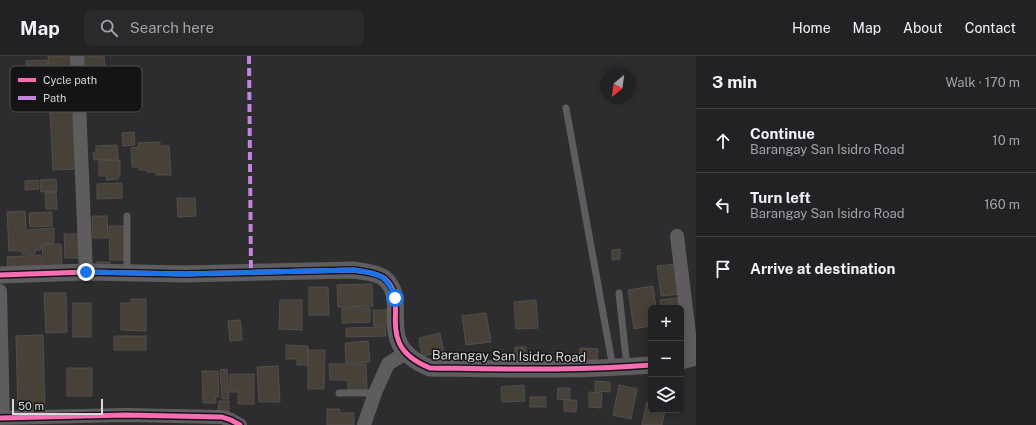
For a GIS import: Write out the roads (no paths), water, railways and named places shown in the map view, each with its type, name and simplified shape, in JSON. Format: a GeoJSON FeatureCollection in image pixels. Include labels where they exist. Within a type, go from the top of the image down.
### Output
{"type":"FeatureCollection","features":[{"type":"Feature","properties":{"kind":"street"},"geometry":{"type":"LineString","coordinates":[[77,56],[77,66]]}},
{"type":"Feature","properties":{"kind":"street"},"geometry":{"type":"LineString","coordinates":[[79,112],[86,272]]}},
{"type":"Feature","properties":{"kind":"street"},"geometry":{"type":"LineString","coordinates":[[676,236],[690,359]]}},
{"type":"Feature","properties":{"kind":"street","name":"Barangay San Isidro Road"},"geometry":{"type":"LineString","coordinates":[[0,275],[86,272],[185,274],[354,270],[377,274],[383,277],[391,286],[395,298],[395,327],[398,342],[405,353],[417,363],[430,368],[529,370],[648,366]]}},
{"type":"Feature","properties":{"kind":"street"},"geometry":{"type":"LineString","coordinates":[[0,291],[2,421],[126,415],[222,417],[240,425]]}},
{"type":"Feature","properties":{"kind":"street"},"geometry":{"type":"LineString","coordinates":[[364,425],[375,393],[388,364],[405,353]]}},
{"type":"Feature","properties":{"kind":"lane"},"geometry":{"type":"LineString","coordinates":[[566,108],[620,368]]}},
{"type":"Feature","properties":{"kind":"lane"},"geometry":{"type":"LineString","coordinates":[[127,216],[127,273]]}},
{"type":"Feature","properties":{"kind":"lane"},"geometry":{"type":"LineString","coordinates":[[619,293],[620,368]]}},
{"type":"Feature","properties":{"kind":"lane"},"geometry":{"type":"LineString","coordinates":[[339,393],[375,393]]}}]}
